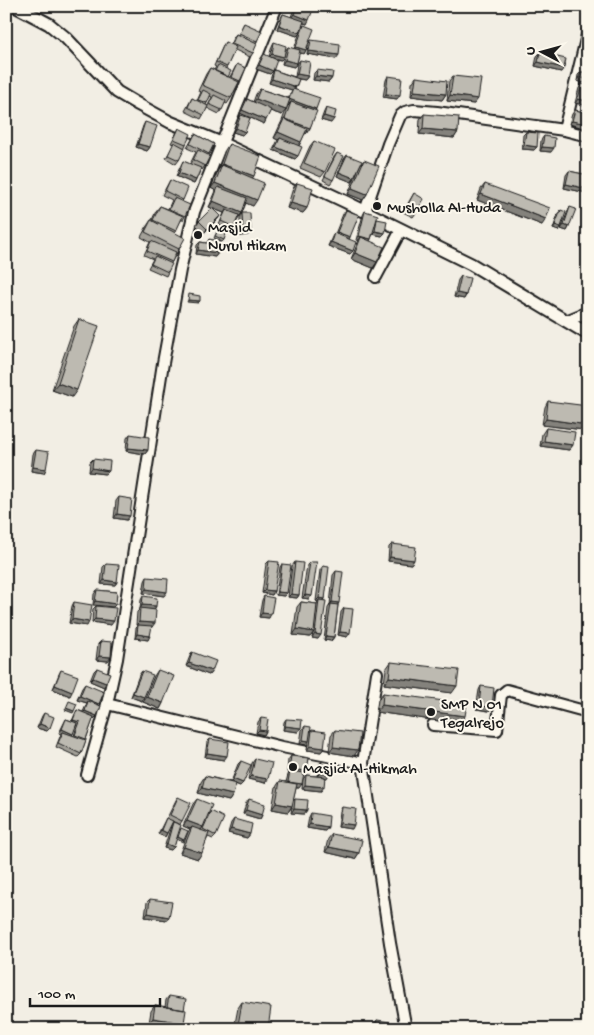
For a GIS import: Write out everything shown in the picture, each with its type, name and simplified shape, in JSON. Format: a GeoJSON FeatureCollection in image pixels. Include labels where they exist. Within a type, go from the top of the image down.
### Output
{"type":"FeatureCollection","features":[{"type":"Feature","properties":{"kind":"street"},"geometry":{"type":"LineString","coordinates":[[15,6],[49,24],[66,38],[117,92],[170,122],[221,143],[365,211],[471,264],[588,334]]}},
{"type":"Feature","properties":{"kind":"street"},"geometry":{"type":"LineString","coordinates":[[87,775],[107,704],[117,659],[163,363],[180,270],[194,212],[277,6]]}},
{"type":"Feature","properties":{"kind":"street"},"geometry":{"type":"LineString","coordinates":[[564,130],[588,31]]}},
{"type":"Feature","properties":{"kind":"street"},"geometry":{"type":"LineString","coordinates":[[365,211],[388,144],[400,116],[405,112],[414,110],[437,112],[564,130],[588,136]]}},
{"type":"Feature","properties":{"kind":"street"},"geometry":{"type":"LineString","coordinates":[[376,276],[401,230]]}},
{"type":"Feature","properties":{"kind":"street"},"geometry":{"type":"LineString","coordinates":[[566,321],[588,312]]}},
{"type":"Feature","properties":{"kind":"street"},"geometry":{"type":"LineString","coordinates":[[377,673],[363,763],[390,943],[406,1029]]}},
{"type":"Feature","properties":{"kind":"street"},"geometry":{"type":"LineString","coordinates":[[433,725],[497,730],[500,695],[507,690],[588,712]]}},
{"type":"Feature","properties":{"kind":"street"},"geometry":{"type":"LineString","coordinates":[[107,704],[282,747],[363,763]]}},
{"type":"Feature","properties":{"kind":"building"},"geometry":{"type":"Polygon","coordinates":[[[297,6],[314,7],[309,20],[294,14],[297,6]]]}},
{"type":"Feature","properties":{"kind":"building"},"geometry":{"type":"Polygon","coordinates":[[[283,14],[304,21],[300,33],[279,25],[283,14]]]}},
{"type":"Feature","properties":{"kind":"building"},"geometry":{"type":"Polygon","coordinates":[[[244,23],[262,31],[257,41],[239,33],[244,23]]]}},
{"type":"Feature","properties":{"kind":"building"},"geometry":{"type":"Polygon","coordinates":[[[304,25],[314,29],[306,50],[296,47],[304,25]]]}},
{"type":"Feature","properties":{"kind":"building"},"geometry":{"type":"Polygon","coordinates":[[[236,34],[257,44],[253,53],[232,44],[236,34]]]}},
{"type":"Feature","properties":{"kind":"building"},"geometry":{"type":"Polygon","coordinates":[[[311,40],[340,44],[339,55],[309,51],[311,40]]]}},
{"type":"Feature","properties":{"kind":"building"},"geometry":{"type":"Polygon","coordinates":[[[225,42],[236,47],[227,67],[216,62],[225,42]]]}},
{"type":"Feature","properties":{"kind":"building"},"geometry":{"type":"Polygon","coordinates":[[[274,42],[286,46],[284,57],[272,54],[274,42]]]}},
{"type":"Feature","properties":{"kind":"building"},"geometry":{"type":"Polygon","coordinates":[[[288,47],[300,50],[297,63],[285,60],[288,47]]]}},
{"type":"Feature","properties":{"kind":"building"},"geometry":{"type":"Polygon","coordinates":[[[540,53],[566,59],[564,68],[538,62],[540,53]]]}},
{"type":"Feature","properties":{"kind":"building"},"geometry":{"type":"Polygon","coordinates":[[[264,54],[277,60],[273,71],[259,65],[264,54]]]}},
{"type":"Feature","properties":{"kind":"building"},"geometry":{"type":"Polygon","coordinates":[[[300,60],[310,62],[308,76],[297,74],[300,60]]]}},
{"type":"Feature","properties":{"kind":"building"},"geometry":{"type":"Polygon","coordinates":[[[237,64],[246,68],[240,81],[231,77],[237,64]]]}},
{"type":"Feature","properties":{"kind":"building"},"geometry":{"type":"Polygon","coordinates":[[[218,65],[231,71],[228,77],[215,71],[218,65]]]}},
{"type":"Feature","properties":{"kind":"building"},"geometry":{"type":"Polygon","coordinates":[[[210,68],[239,82],[231,98],[202,85],[210,68]]]}},
{"type":"Feature","properties":{"kind":"building"},"geometry":{"type":"Polygon","coordinates":[[[274,70],[299,79],[296,87],[272,79],[274,70]]]}},
{"type":"Feature","properties":{"kind":"building"},"geometry":{"type":"Polygon","coordinates":[[[317,70],[333,72],[332,78],[316,76],[317,70]]]}},
{"type":"Feature","properties":{"kind":"building"},"geometry":{"type":"Polygon","coordinates":[[[581,72],[588,73],[588,79],[579,77],[581,72]]]}},
{"type":"Feature","properties":{"kind":"building"},"geometry":{"type":"Polygon","coordinates":[[[388,76],[402,78],[400,95],[386,94],[388,76]]]}},
{"type":"Feature","properties":{"kind":"building"},"geometry":{"type":"Polygon","coordinates":[[[453,76],[481,79],[478,99],[450,95],[453,76]]]}},
{"type":"Feature","properties":{"kind":"building"},"geometry":{"type":"Polygon","coordinates":[[[416,77],[447,81],[446,94],[414,91],[416,77]]]}},
{"type":"Feature","properties":{"kind":"building"},"geometry":{"type":"Polygon","coordinates":[[[582,84],[588,86],[588,101],[578,99],[582,84]]]}},
{"type":"Feature","properties":{"kind":"building"},"geometry":{"type":"Polygon","coordinates":[[[260,89],[290,99],[286,110],[256,99],[260,89]]]}},
{"type":"Feature","properties":{"kind":"building"},"geometry":{"type":"Polygon","coordinates":[[[293,89],[320,98],[316,109],[289,99],[293,89]]]}},
{"type":"Feature","properties":{"kind":"building"},"geometry":{"type":"Polygon","coordinates":[[[203,90],[211,94],[207,103],[198,100],[203,90]]]}},
{"type":"Feature","properties":{"kind":"building"},"geometry":{"type":"Polygon","coordinates":[[[214,95],[226,101],[222,110],[209,104],[214,95]]]}},
{"type":"Feature","properties":{"kind":"building"},"geometry":{"type":"Polygon","coordinates":[[[192,98],[208,106],[204,115],[188,107],[192,98]]]}},
{"type":"Feature","properties":{"kind":"building"},"geometry":{"type":"Polygon","coordinates":[[[247,99],[271,110],[266,120],[242,110],[247,99]]]}},
{"type":"Feature","properties":{"kind":"building"},"geometry":{"type":"Polygon","coordinates":[[[291,102],[317,111],[310,128],[285,119],[291,102]]]}},
{"type":"Feature","properties":{"kind":"building"},"geometry":{"type":"Polygon","coordinates":[[[326,108],[336,111],[334,119],[324,116],[326,108]]]}},
{"type":"Feature","properties":{"kind":"building"},"geometry":{"type":"Polygon","coordinates":[[[575,110],[588,113],[588,124],[572,121],[575,110]]]}},
{"type":"Feature","properties":{"kind":"building"},"geometry":{"type":"Polygon","coordinates":[[[424,114],[459,117],[458,132],[423,129],[424,114]]]}},
{"type":"Feature","properties":{"kind":"building"},"geometry":{"type":"Polygon","coordinates":[[[241,115],[250,118],[245,132],[236,128],[241,115]]]}},
{"type":"Feature","properties":{"kind":"building"},"geometry":{"type":"Polygon","coordinates":[[[284,119],[307,129],[301,142],[278,132],[284,119]]]}},
{"type":"Feature","properties":{"kind":"building"},"geometry":{"type":"Polygon","coordinates":[[[145,122],[157,126],[150,147],[138,144],[145,122]]]}},
{"type":"Feature","properties":{"kind":"building"},"geometry":{"type":"Polygon","coordinates":[[[179,128],[191,134],[186,144],[174,139],[179,128]]]}},
{"type":"Feature","properties":{"kind":"building"},"geometry":{"type":"Polygon","coordinates":[[[526,132],[538,133],[537,147],[524,145],[526,132]]]}},
{"type":"Feature","properties":{"kind":"building"},"geometry":{"type":"Polygon","coordinates":[[[195,134],[214,144],[209,154],[190,144],[195,134]]]}},
{"type":"Feature","properties":{"kind":"building"},"geometry":{"type":"Polygon","coordinates":[[[544,136],[555,138],[554,148],[542,147],[544,136]]]}},
{"type":"Feature","properties":{"kind":"building"},"geometry":{"type":"Polygon","coordinates":[[[280,138],[302,147],[298,156],[276,147],[280,138]]]}},
{"type":"Feature","properties":{"kind":"building"},"geometry":{"type":"Polygon","coordinates":[[[314,141],[335,150],[325,172],[304,163],[314,141]]]}},
{"type":"Feature","properties":{"kind":"building"},"geometry":{"type":"Polygon","coordinates":[[[174,142],[185,148],[179,160],[168,155],[174,142]]]}},
{"type":"Feature","properties":{"kind":"building"},"geometry":{"type":"Polygon","coordinates":[[[229,144],[261,156],[254,176],[222,164],[229,144]]]}},
{"type":"Feature","properties":{"kind":"building"},"geometry":{"type":"Polygon","coordinates":[[[198,150],[210,156],[205,166],[193,160],[198,150]]]}},
{"type":"Feature","properties":{"kind":"building"},"geometry":{"type":"Polygon","coordinates":[[[337,153],[344,156],[333,180],[325,176],[337,153]]]}},
{"type":"Feature","properties":{"kind":"building"},"geometry":{"type":"Polygon","coordinates":[[[347,155],[362,161],[354,178],[339,172],[347,155]]]}},
{"type":"Feature","properties":{"kind":"building"},"geometry":{"type":"Polygon","coordinates":[[[364,160],[379,166],[367,194],[352,188],[364,160]]]}},
{"type":"Feature","properties":{"kind":"building"},"geometry":{"type":"Polygon","coordinates":[[[183,161],[201,168],[196,180],[179,173],[183,161]]]}},
{"type":"Feature","properties":{"kind":"building"},"geometry":{"type":"Polygon","coordinates":[[[222,165],[264,183],[257,200],[215,183],[222,165]]]}},
{"type":"Feature","properties":{"kind":"building"},"geometry":{"type":"Polygon","coordinates":[[[569,171],[588,175],[588,189],[566,184],[569,171]]]}},
{"type":"Feature","properties":{"kind":"building"},"geometry":{"type":"Polygon","coordinates":[[[170,180],[188,188],[183,200],[165,191],[170,180]]]}},
{"type":"Feature","properties":{"kind":"building"},"geometry":{"type":"Polygon","coordinates":[[[297,183],[313,188],[307,208],[291,203],[297,183]]]}},
{"type":"Feature","properties":{"kind":"building"},"geometry":{"type":"Polygon","coordinates":[[[485,184],[550,208],[546,219],[481,194],[485,184]]]}},
{"type":"Feature","properties":{"kind":"building"},"geometry":{"type":"Polygon","coordinates":[[[218,187],[247,198],[242,213],[213,201],[218,187]]]}},
{"type":"Feature","properties":{"kind":"building"},"geometry":{"type":"Polygon","coordinates":[[[414,193],[424,199],[416,213],[406,208],[414,193]]]}},
{"type":"Feature","properties":{"kind":"building"},"geometry":{"type":"Polygon","coordinates":[[[174,198],[190,205],[185,216],[169,209],[174,198]]]}},
{"type":"Feature","properties":{"kind":"building"},"geometry":{"type":"Polygon","coordinates":[[[160,206],[183,216],[176,231],[153,220],[160,206]]]}},
{"type":"Feature","properties":{"kind":"building"},"geometry":{"type":"Polygon","coordinates":[[[570,207],[576,209],[569,227],[564,225],[570,207]]]}},
{"type":"Feature","properties":{"kind":"building"},"geometry":{"type":"Polygon","coordinates":[[[212,208],[220,216],[207,229],[199,221],[212,208]]]}},
{"type":"Feature","properties":{"kind":"building"},"geometry":{"type":"Polygon","coordinates":[[[226,210],[239,215],[234,227],[221,221],[226,210]]]}},
{"type":"Feature","properties":{"kind":"building"},"geometry":{"type":"Polygon","coordinates":[[[346,210],[359,215],[350,237],[337,232],[346,210]]]}},
{"type":"Feature","properties":{"kind":"building"},"geometry":{"type":"Polygon","coordinates":[[[561,210],[566,212],[561,227],[555,225],[561,210]]]}},
{"type":"Feature","properties":{"kind":"building"},"geometry":{"type":"Polygon","coordinates":[[[365,211],[378,215],[371,239],[359,236],[365,211]]]}},
{"type":"Feature","properties":{"kind":"building"},"geometry":{"type":"Polygon","coordinates":[[[242,213],[250,213],[251,232],[243,232],[242,213]]]}},
{"type":"Feature","properties":{"kind":"building"},"geometry":{"type":"Polygon","coordinates":[[[377,219],[387,221],[385,233],[375,231],[377,219]]]}},
{"type":"Feature","properties":{"kind":"building"},"geometry":{"type":"Polygon","coordinates":[[[151,220],[185,238],[179,249],[145,232],[151,220]]]}},
{"type":"Feature","properties":{"kind":"building"},"geometry":{"type":"Polygon","coordinates":[[[218,230],[226,234],[224,240],[215,236],[218,230]]]}},
{"type":"Feature","properties":{"kind":"building"},"geometry":{"type":"Polygon","coordinates":[[[334,233],[356,242],[353,251],[331,242],[334,233]]]}},
{"type":"Feature","properties":{"kind":"building"},"geometry":{"type":"Polygon","coordinates":[[[361,237],[384,247],[377,262],[355,253],[361,237]]]}},
{"type":"Feature","properties":{"kind":"building"},"geometry":{"type":"Polygon","coordinates":[[[209,239],[220,241],[219,245],[208,243],[209,239]]]}},
{"type":"Feature","properties":{"kind":"building"},"geometry":{"type":"Polygon","coordinates":[[[151,241],[176,252],[172,262],[147,251],[151,241]]]}},
{"type":"Feature","properties":{"kind":"building"},"geometry":{"type":"Polygon","coordinates":[[[200,242],[219,245],[218,253],[198,250],[200,242]]]}},
{"type":"Feature","properties":{"kind":"building"},"geometry":{"type":"Polygon","coordinates":[[[155,256],[172,264],[168,272],[151,264],[155,256]]]}},
{"type":"Feature","properties":{"kind":"building"},"geometry":{"type":"Polygon","coordinates":[[[461,276],[470,278],[466,295],[457,293],[461,276]]]}},
{"type":"Feature","properties":{"kind":"building"},"geometry":{"type":"Polygon","coordinates":[[[189,294],[200,296],[200,301],[188,300],[189,294]]]}},
{"type":"Feature","properties":{"kind":"building"},"geometry":{"type":"Polygon","coordinates":[[[79,319],[99,326],[77,390],[58,383],[79,319]]]}},
{"type":"Feature","properties":{"kind":"building"},"geometry":{"type":"Polygon","coordinates":[[[548,401],[588,406],[588,425],[546,419],[548,401]]]}},
{"type":"Feature","properties":{"kind":"building"},"geometry":{"type":"Polygon","coordinates":[[[546,428],[575,432],[573,445],[544,441],[546,428]]]}},
{"type":"Feature","properties":{"kind":"building"},"geometry":{"type":"Polygon","coordinates":[[[130,434],[149,437],[148,450],[128,448],[130,434]]]}},
{"type":"Feature","properties":{"kind":"building"},"geometry":{"type":"Polygon","coordinates":[[[36,450],[49,452],[46,469],[33,467],[36,450]]]}},
{"type":"Feature","properties":{"kind":"building"},"geometry":{"type":"Polygon","coordinates":[[[93,459],[110,461],[109,471],[92,468],[93,459]]]}},
{"type":"Feature","properties":{"kind":"building"},"geometry":{"type":"Polygon","coordinates":[[[119,497],[132,499],[130,516],[117,514],[119,497]]]}},
{"type":"Feature","properties":{"kind":"building"},"geometry":{"type":"Polygon","coordinates":[[[392,544],[416,547],[414,560],[390,557],[392,544]]]}},
{"type":"Feature","properties":{"kind":"building"},"geometry":{"type":"Polygon","coordinates":[[[269,561],[279,562],[274,591],[265,590],[269,561]]]}},
{"type":"Feature","properties":{"kind":"building"},"geometry":{"type":"Polygon","coordinates":[[[295,562],[303,563],[299,595],[291,594],[295,562]]]}},
{"type":"Feature","properties":{"kind":"building"},"geometry":{"type":"Polygon","coordinates":[[[310,562],[317,562],[312,596],[305,595],[310,562]]]}},
{"type":"Feature","properties":{"kind":"building"},"geometry":{"type":"Polygon","coordinates":[[[106,564],[119,565],[117,582],[104,580],[106,564]]]}},
{"type":"Feature","properties":{"kind":"building"},"geometry":{"type":"Polygon","coordinates":[[[282,564],[291,565],[287,593],[278,592],[282,564]]]}},
{"type":"Feature","properties":{"kind":"building"},"geometry":{"type":"Polygon","coordinates":[[[323,566],[329,567],[325,599],[319,598],[323,566]]]}},
{"type":"Feature","properties":{"kind":"building"},"geometry":{"type":"Polygon","coordinates":[[[336,571],[343,572],[339,603],[332,602],[336,571]]]}},
{"type":"Feature","properties":{"kind":"building"},"geometry":{"type":"Polygon","coordinates":[[[147,577],[168,579],[167,592],[146,589],[147,577]]]}},
{"type":"Feature","properties":{"kind":"building"},"geometry":{"type":"Polygon","coordinates":[[[97,590],[117,592],[116,604],[95,601],[97,590]]]}},
{"type":"Feature","properties":{"kind":"building"},"geometry":{"type":"Polygon","coordinates":[[[143,596],[157,598],[156,606],[142,605],[143,596]]]}},
{"type":"Feature","properties":{"kind":"building"},"geometry":{"type":"Polygon","coordinates":[[[264,596],[274,598],[271,614],[262,613],[264,596]]]}},
{"type":"Feature","properties":{"kind":"building"},"geometry":{"type":"Polygon","coordinates":[[[319,600],[326,601],[321,635],[315,634],[319,600]]]}},
{"type":"Feature","properties":{"kind":"building"},"geometry":{"type":"Polygon","coordinates":[[[74,602],[92,605],[89,622],[72,619],[74,602]]]}},
{"type":"Feature","properties":{"kind":"building"},"geometry":{"type":"Polygon","coordinates":[[[301,602],[317,604],[314,632],[297,629],[301,602]]]}},
{"type":"Feature","properties":{"kind":"building"},"geometry":{"type":"Polygon","coordinates":[[[331,604],[338,605],[334,637],[326,636],[331,604]]]}},
{"type":"Feature","properties":{"kind":"building"},"geometry":{"type":"Polygon","coordinates":[[[96,606],[116,608],[114,621],[95,619],[96,606]]]}},
{"type":"Feature","properties":{"kind":"building"},"geometry":{"type":"Polygon","coordinates":[[[140,608],[156,610],[155,623],[139,622],[140,608]]]}},
{"type":"Feature","properties":{"kind":"building"},"geometry":{"type":"Polygon","coordinates":[[[344,608],[353,609],[350,633],[340,632],[344,608]]]}},
{"type":"Feature","properties":{"kind":"building"},"geometry":{"type":"Polygon","coordinates":[[[138,625],[152,626],[150,636],[137,634],[138,625]]]}},
{"type":"Feature","properties":{"kind":"building"},"geometry":{"type":"Polygon","coordinates":[[[101,641],[112,642],[111,657],[99,656],[101,641]]]}},
{"type":"Feature","properties":{"kind":"building"},"geometry":{"type":"Polygon","coordinates":[[[192,652],[216,661],[212,671],[189,663],[192,652]]]}},
{"type":"Feature","properties":{"kind":"building"},"geometry":{"type":"Polygon","coordinates":[[[391,662],[459,670],[457,686],[389,677],[391,662]]]}},
{"type":"Feature","properties":{"kind":"building"},"geometry":{"type":"Polygon","coordinates":[[[97,668],[110,673],[106,683],[93,678],[97,668]]]}},
{"type":"Feature","properties":{"kind":"building"},"geometry":{"type":"Polygon","coordinates":[[[61,670],[78,676],[72,692],[55,685],[61,670]]]}},
{"type":"Feature","properties":{"kind":"building"},"geometry":{"type":"Polygon","coordinates":[[[158,670],[174,676],[163,703],[147,697],[158,670]]]}},
{"type":"Feature","properties":{"kind":"building"},"geometry":{"type":"Polygon","coordinates":[[[142,671],[153,675],[144,697],[133,693],[142,671]]]}},
{"type":"Feature","properties":{"kind":"building"},"geometry":{"type":"Polygon","coordinates":[[[85,684],[104,692],[99,704],[80,696],[85,684]]]}},
{"type":"Feature","properties":{"kind":"building"},"geometry":{"type":"Polygon","coordinates":[[[481,686],[494,688],[492,707],[479,706],[481,686]]]}},
{"type":"Feature","properties":{"kind":"building"},"geometry":{"type":"Polygon","coordinates":[[[383,693],[467,704],[465,716],[382,705],[383,693]]]}},
{"type":"Feature","properties":{"kind":"building"},"geometry":{"type":"Polygon","coordinates":[[[69,701],[77,704],[74,711],[66,708],[69,701]]]}},
{"type":"Feature","properties":{"kind":"building"},"geometry":{"type":"Polygon","coordinates":[[[88,701],[101,706],[97,716],[85,711],[88,701]]]}},
{"type":"Feature","properties":{"kind":"building"},"geometry":{"type":"Polygon","coordinates":[[[77,710],[94,717],[86,739],[75,735],[80,722],[73,720],[77,710]]]}},
{"type":"Feature","properties":{"kind":"building"},"geometry":{"type":"Polygon","coordinates":[[[44,713],[54,717],[50,728],[40,724],[44,713]]]}},
{"type":"Feature","properties":{"kind":"building"},"geometry":{"type":"Polygon","coordinates":[[[261,718],[268,719],[266,731],[259,730],[261,718]]]}},
{"type":"Feature","properties":{"kind":"building"},"geometry":{"type":"Polygon","coordinates":[[[66,719],[77,723],[73,734],[62,729],[66,719]]]}},
{"type":"Feature","properties":{"kind":"building"},"geometry":{"type":"Polygon","coordinates":[[[286,719],[302,720],[301,728],[285,726],[286,719]]]}},
{"type":"Feature","properties":{"kind":"building"},"geometry":{"type":"Polygon","coordinates":[[[305,726],[311,727],[309,741],[303,740],[305,726]]]}},
{"type":"Feature","properties":{"kind":"building"},"geometry":{"type":"Polygon","coordinates":[[[312,730],[326,732],[324,748],[310,746],[312,730]]]}},
{"type":"Feature","properties":{"kind":"building"},"geometry":{"type":"Polygon","coordinates":[[[335,730],[360,733],[358,750],[333,747],[335,730]]]}},
{"type":"Feature","properties":{"kind":"building"},"geometry":{"type":"Polygon","coordinates":[[[63,732],[86,740],[81,754],[58,743],[63,732]]]}},
{"type":"Feature","properties":{"kind":"building"},"geometry":{"type":"Polygon","coordinates":[[[210,739],[229,742],[227,756],[207,753],[210,739]]]}},
{"type":"Feature","properties":{"kind":"building"},"geometry":{"type":"Polygon","coordinates":[[[291,756],[309,758],[307,771],[289,769],[291,756]]]}},
{"type":"Feature","properties":{"kind":"building"},"geometry":{"type":"Polygon","coordinates":[[[255,759],[272,763],[268,779],[251,776],[255,759]]]}},
{"type":"Feature","properties":{"kind":"building"},"geometry":{"type":"Polygon","coordinates":[[[241,761],[251,765],[243,783],[233,779],[241,761]]]}},
{"type":"Feature","properties":{"kind":"building"},"geometry":{"type":"Polygon","coordinates":[[[322,761],[331,763],[329,774],[320,773],[322,761]]]}},
{"type":"Feature","properties":{"kind":"building"},"geometry":{"type":"Polygon","coordinates":[[[290,771],[304,773],[302,784],[288,782],[290,771]]]}},
{"type":"Feature","properties":{"kind":"building"},"geometry":{"type":"Polygon","coordinates":[[[306,775],[325,777],[324,787],[305,785],[306,775]]]}},
{"type":"Feature","properties":{"kind":"building"},"geometry":{"type":"Polygon","coordinates":[[[205,776],[236,784],[233,795],[202,788],[205,776]]]}},
{"type":"Feature","properties":{"kind":"building"},"geometry":{"type":"Polygon","coordinates":[[[280,781],[297,784],[292,806],[276,803],[280,781]]]}},
{"type":"Feature","properties":{"kind":"building"},"geometry":{"type":"Polygon","coordinates":[[[178,797],[191,803],[182,821],[170,815],[178,797]]]}},
{"type":"Feature","properties":{"kind":"building"},"geometry":{"type":"Polygon","coordinates":[[[197,799],[212,805],[203,827],[187,821],[197,799]]]}},
{"type":"Feature","properties":{"kind":"building"},"geometry":{"type":"Polygon","coordinates":[[[249,799],[265,804],[262,815],[246,810],[249,799]]]}},
{"type":"Feature","properties":{"kind":"building"},"geometry":{"type":"Polygon","coordinates":[[[295,799],[308,800],[307,810],[294,809],[295,799]]]}},
{"type":"Feature","properties":{"kind":"building"},"geometry":{"type":"Polygon","coordinates":[[[342,807],[356,809],[354,825],[340,823],[342,807]]]}},
{"type":"Feature","properties":{"kind":"building"},"geometry":{"type":"Polygon","coordinates":[[[211,811],[224,818],[216,836],[203,829],[211,811]]]}},
{"type":"Feature","properties":{"kind":"building"},"geometry":{"type":"Polygon","coordinates":[[[311,813],[329,816],[328,827],[310,824],[311,813]]]}},
{"type":"Feature","properties":{"kind":"building"},"geometry":{"type":"Polygon","coordinates":[[[166,818],[173,821],[167,833],[161,830],[166,818]]]}},
{"type":"Feature","properties":{"kind":"building"},"geometry":{"type":"Polygon","coordinates":[[[234,819],[252,824],[250,834],[231,829],[234,819]]]}},
{"type":"Feature","properties":{"kind":"building"},"geometry":{"type":"Polygon","coordinates":[[[173,822],[181,825],[174,847],[167,844],[173,822]]]}},
{"type":"Feature","properties":{"kind":"building"},"geometry":{"type":"Polygon","coordinates":[[[192,827],[209,833],[202,853],[184,847],[192,827]]]}},
{"type":"Feature","properties":{"kind":"building"},"geometry":{"type":"Polygon","coordinates":[[[181,828],[188,831],[184,840],[178,837],[181,828]]]}},
{"type":"Feature","properties":{"kind":"building"},"geometry":{"type":"Polygon","coordinates":[[[332,834],[362,840],[359,853],[329,847],[332,834]]]}},
{"type":"Feature","properties":{"kind":"building"},"geometry":{"type":"Polygon","coordinates":[[[150,899],[172,902],[169,917],[148,913],[150,899]]]}},
{"type":"Feature","properties":{"kind":"building"},"geometry":{"type":"Polygon","coordinates":[[[169,996],[186,999],[184,1010],[167,1007],[169,996]]]}},
{"type":"Feature","properties":{"kind":"building"},"geometry":{"type":"Polygon","coordinates":[[[242,1002],[271,1007],[268,1029],[238,1025],[242,1002]]]}},
{"type":"Feature","properties":{"kind":"building"},"geometry":{"type":"Polygon","coordinates":[[[155,1005],[186,1010],[184,1023],[153,1018],[155,1005]]]}},
{"type":"Feature","properties":{"kind":"building"},"geometry":{"type":"Polygon","coordinates":[[[377,1020],[403,1024],[402,1029],[375,1029],[377,1020]]]}},
{"type":"Feature","properties":{"kind":"place","name":"Musholla Al-Huda"},"geometry":{"type":"Point","coordinates":[377,206]}},
{"type":"Feature","properties":{"kind":"place","name":"Masjid Nurul Hikam"},"geometry":{"type":"Point","coordinates":[198,235]}},
{"type":"Feature","properties":{"kind":"place","name":"SMP N 01 Tegalrejo"},"geometry":{"type":"Point","coordinates":[431,712]}},
{"type":"Feature","properties":{"kind":"place","name":"Masjid Al-Hikmah"},"geometry":{"type":"Point","coordinates":[293,767]}}]}
